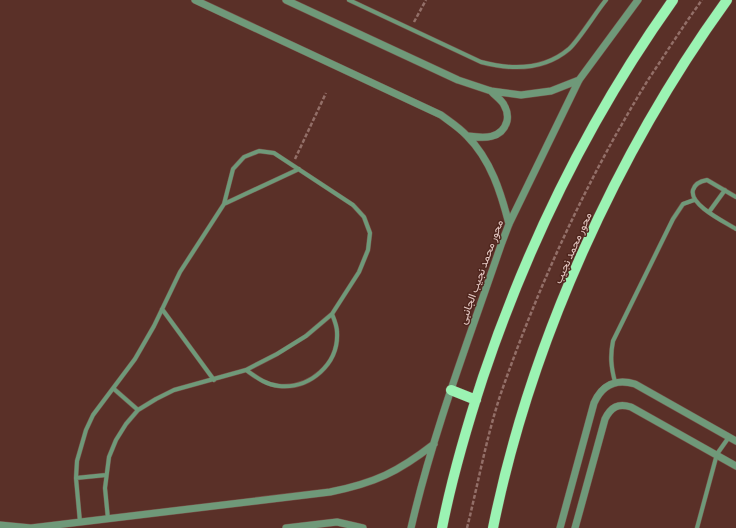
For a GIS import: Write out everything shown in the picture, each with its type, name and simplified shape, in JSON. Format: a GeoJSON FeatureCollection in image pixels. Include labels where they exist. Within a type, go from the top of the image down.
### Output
{"type":"FeatureCollection","features":[{"type":"Feature","properties":{"kind":"main road"},"geometry":{"type":"LineString","coordinates":[[442,528],[457,461],[476,400],[516,287],[566,178],[624,73],[673,0]]}},
{"type":"Feature","properties":{"kind":"main road","name":"محور محمد نجيب"},"geometry":{"type":"LineString","coordinates":[[493,528],[507,463],[524,405],[558,311],[578,262],[624,167],[675,75],[727,0]]}},
{"type":"Feature","properties":{"kind":"main road"},"geometry":{"type":"LineString","coordinates":[[451,390],[476,400]]}},
{"type":"Feature","properties":{"kind":"street"},"geometry":{"type":"LineString","coordinates":[[195,0],[441,114],[468,136],[487,163],[501,193],[510,224]]}},
{"type":"Feature","properties":{"kind":"street"},"geometry":{"type":"LineString","coordinates":[[286,0],[458,80],[492,92],[521,95],[551,91],[579,80]]}},
{"type":"Feature","properties":{"kind":"street"},"geometry":{"type":"LineString","coordinates":[[349,0],[481,62],[504,68],[527,67],[549,61],[569,49],[606,0]]}},
{"type":"Feature","properties":{"kind":"street"},"geometry":{"type":"LineString","coordinates":[[600,8],[602,0]]}},
{"type":"Feature","properties":{"kind":"street","name":"محور محمد نجيب الجانبى"},"geometry":{"type":"LineString","coordinates":[[410,528],[451,390],[500,245],[579,80],[638,0]]}},
{"type":"Feature","properties":{"kind":"street"},"geometry":{"type":"LineString","coordinates":[[468,136],[497,135],[505,127],[508,116],[504,104],[492,92]]}},
{"type":"Feature","properties":{"kind":"street"},"geometry":{"type":"LineString","coordinates":[[80,522],[76,478],[77,461],[86,430],[93,415],[135,359],[180,272],[224,204],[233,169],[244,157],[259,151],[274,153],[354,205],[364,217],[370,233],[368,250],[359,272],[332,314],[306,336],[283,351],[246,370],[174,390],[138,410],[126,424],[116,440],[109,457],[106,475],[108,519]]}},
{"type":"Feature","properties":{"kind":"street"},"geometry":{"type":"LineString","coordinates":[[224,204],[298,169]]}},
{"type":"Feature","properties":{"kind":"street"},"geometry":{"type":"LineString","coordinates":[[736,197],[708,180],[700,181],[695,186],[692,193],[694,200],[736,229]]}},
{"type":"Feature","properties":{"kind":"street"},"geometry":{"type":"LineString","coordinates":[[710,212],[725,190]]}},
{"type":"Feature","properties":{"kind":"street"},"geometry":{"type":"LineString","coordinates":[[615,382],[611,366],[610,352],[614,341],[673,219],[683,204],[694,200]]}},
{"type":"Feature","properties":{"kind":"street"},"geometry":{"type":"LineString","coordinates":[[162,309],[214,380]]}},
{"type":"Feature","properties":{"kind":"street"},"geometry":{"type":"LineString","coordinates":[[246,370],[260,381],[278,386],[296,386],[313,378],[327,366],[335,350],[337,331],[332,314]]}},
{"type":"Feature","properties":{"kind":"street"},"geometry":{"type":"LineString","coordinates":[[560,528],[594,403],[598,393],[606,386],[615,382],[625,381],[635,384],[736,441]]}},
{"type":"Feature","properties":{"kind":"street"},"geometry":{"type":"LineString","coordinates":[[114,389],[138,410]]}},
{"type":"Feature","properties":{"kind":"street"},"geometry":{"type":"LineString","coordinates":[[575,528],[605,419],[608,411],[615,406],[623,404],[631,407],[736,466]]}},
{"type":"Feature","properties":{"kind":"street"},"geometry":{"type":"LineString","coordinates":[[697,528],[717,454],[729,437]]}},
{"type":"Feature","properties":{"kind":"street"},"geometry":{"type":"LineString","coordinates":[[0,525],[31,528],[330,492],[359,487],[386,476],[411,462],[434,444]]}},
{"type":"Feature","properties":{"kind":"street"},"geometry":{"type":"LineString","coordinates":[[76,478],[106,475]]}},
{"type":"Feature","properties":{"kind":"street"},"geometry":{"type":"LineString","coordinates":[[286,528],[337,522],[363,528]]}},
{"type":"Feature","properties":{"kind":"path"},"geometry":{"type":"LineString","coordinates":[[410,29],[426,0]]}},
{"type":"Feature","properties":{"kind":"path"},"geometry":{"type":"LineString","coordinates":[[467,528],[500,398],[528,322],[557,251],[600,162],[627,114],[666,51],[702,0]]}},
{"type":"Feature","properties":{"kind":"path"},"geometry":{"type":"LineString","coordinates":[[292,165],[326,94]]}}]}
